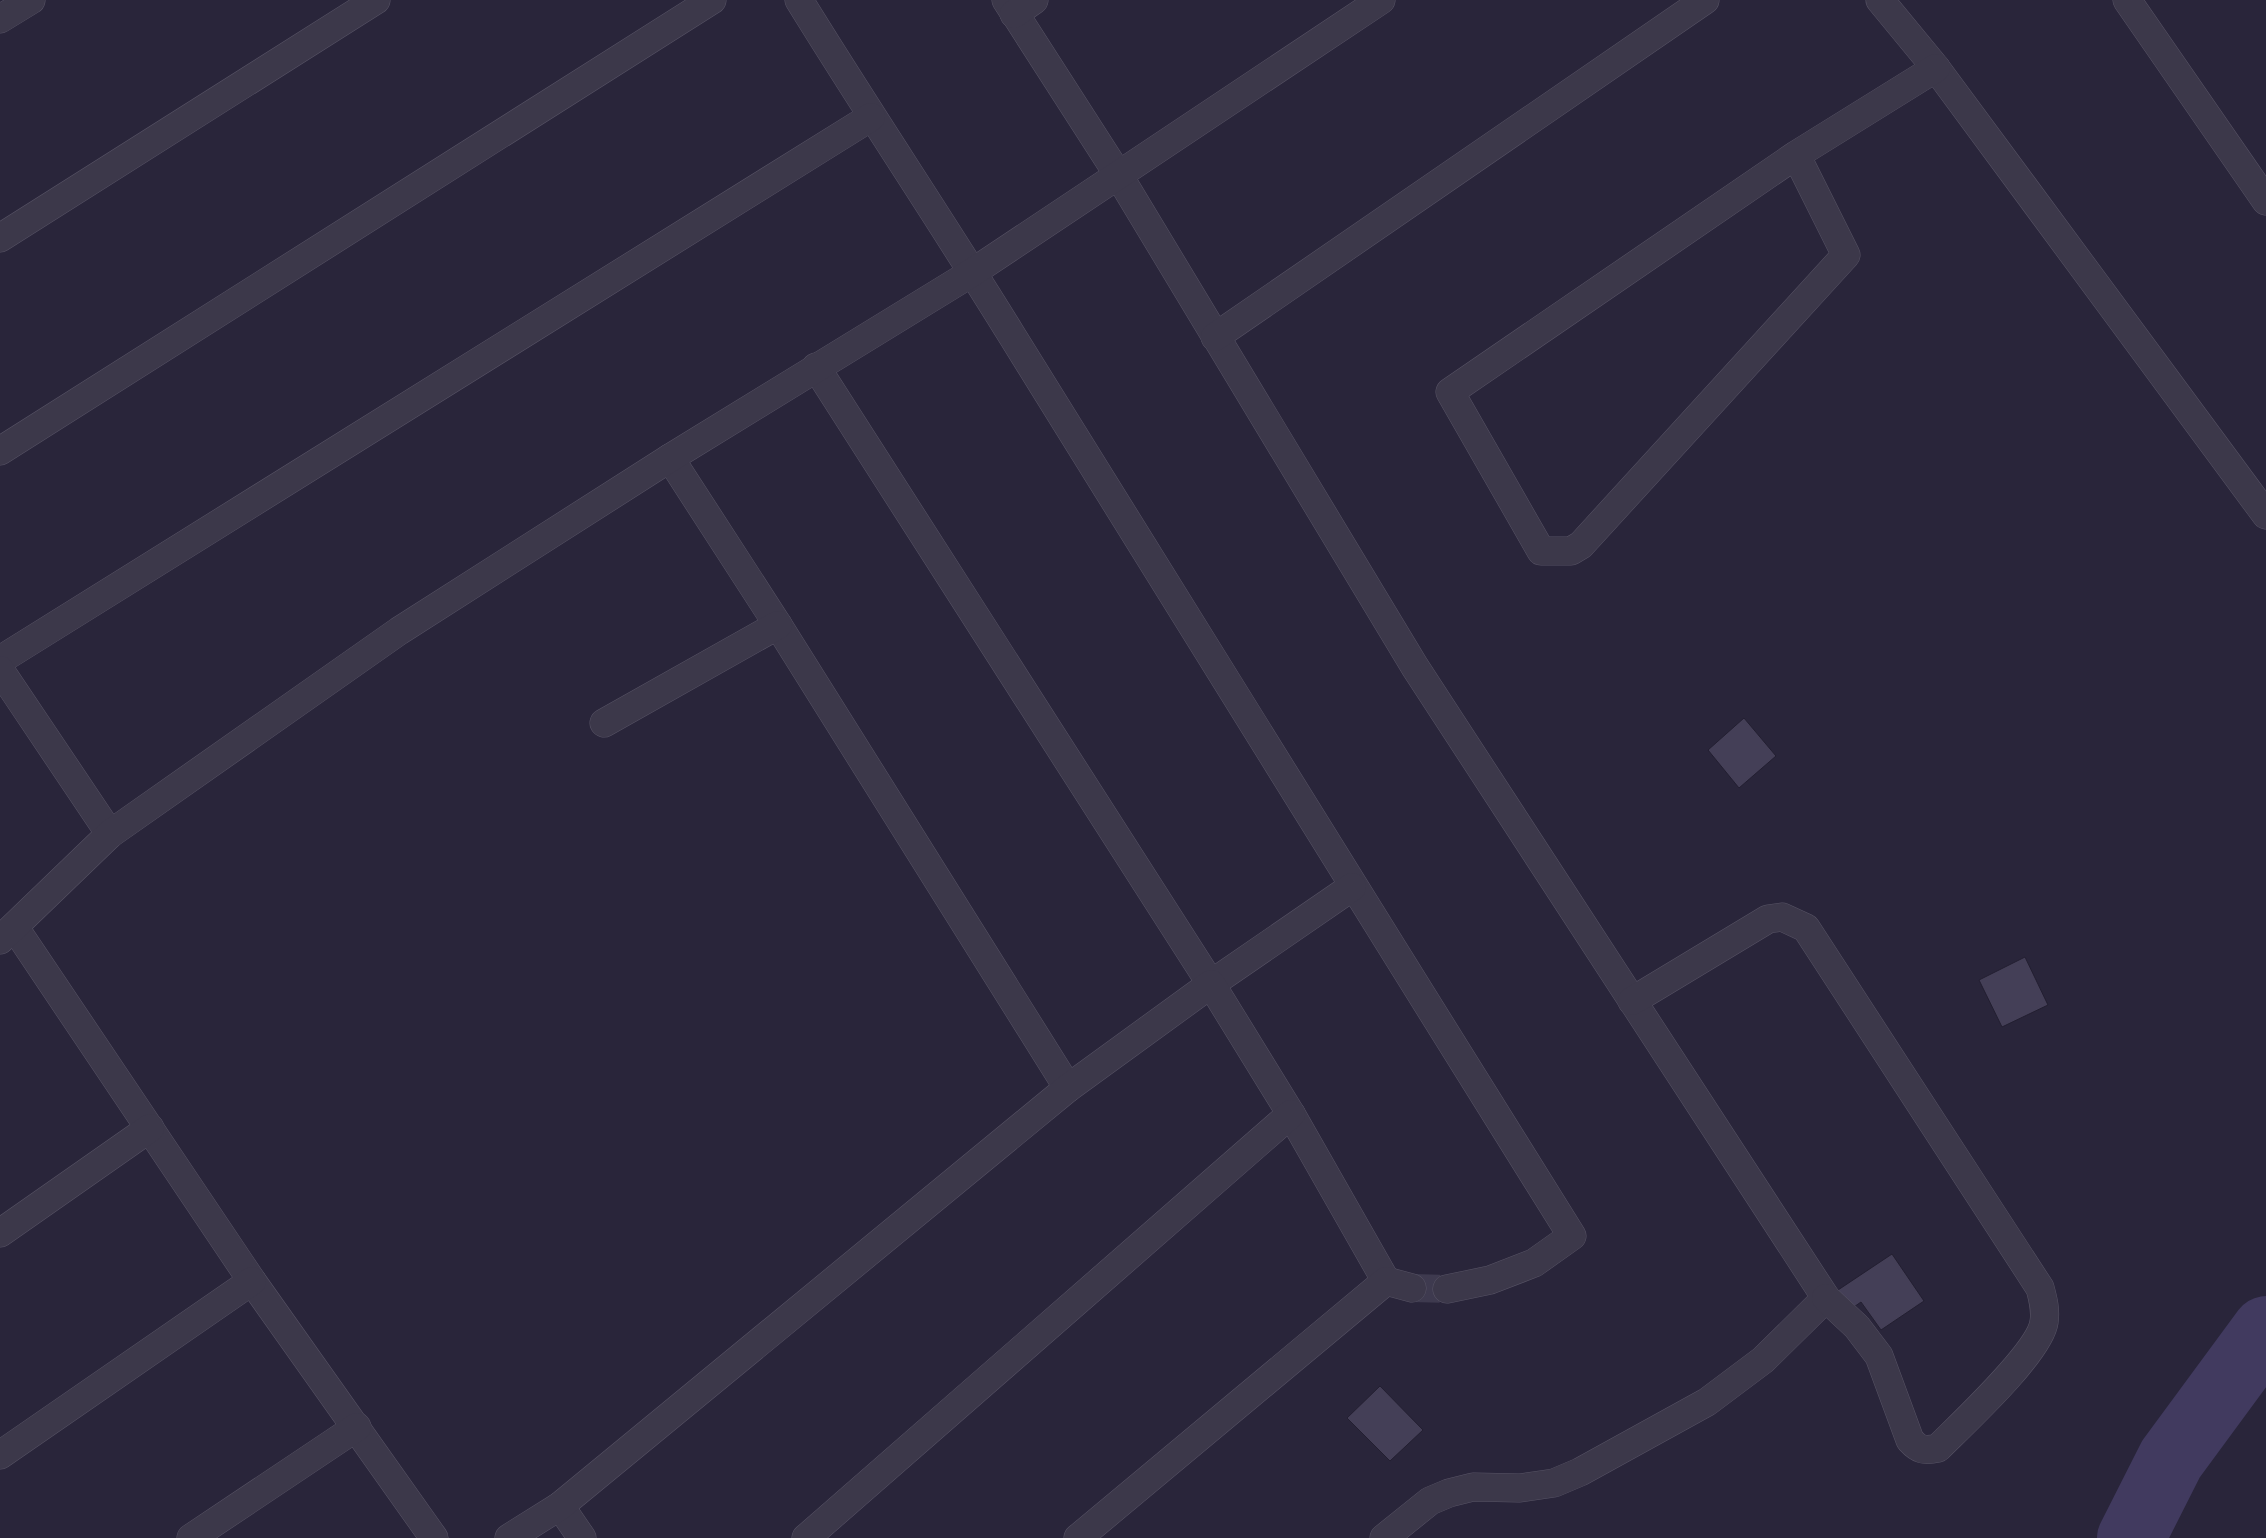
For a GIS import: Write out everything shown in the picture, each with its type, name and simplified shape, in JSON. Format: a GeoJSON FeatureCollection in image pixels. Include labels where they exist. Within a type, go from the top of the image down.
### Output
{"type":"FeatureCollection","features":[{"type":"Feature","properties":{"kind":"street"},"geometry":{"type":"LineString","coordinates":[[0,20],[31,0]]}},
{"type":"Feature","properties":{"kind":"street"},"geometry":{"type":"LineString","coordinates":[[0,238],[376,0]]}},
{"type":"Feature","properties":{"kind":"street"},"geometry":{"type":"LineString","coordinates":[[0,450],[712,0]]}},
{"type":"Feature","properties":{"kind":"street"},"geometry":{"type":"LineString","coordinates":[[799,0],[871,117],[973,272],[1251,719],[1352,887],[1572,1236],[1534,1263],[1490,1280],[1447,1289]]}},
{"type":"Feature","properties":{"kind":"street"},"geometry":{"type":"LineString","coordinates":[[434,1538],[252,1281],[150,1128],[8,934],[110,834],[399,631],[670,458],[973,272],[1381,0]]}},
{"type":"Feature","properties":{"kind":"street"},"geometry":{"type":"LineString","coordinates":[[1215,337],[1705,0]]}},
{"type":"Feature","properties":{"kind":"street"},"geometry":{"type":"LineString","coordinates":[[1880,0],[1936,68],[2266,515]]}},
{"type":"Feature","properties":{"kind":"street"},"geometry":{"type":"LineString","coordinates":[[2127,0],[2266,201]]}},
{"type":"Feature","properties":{"kind":"street"},"geometry":{"type":"LineString","coordinates":[[1018,5],[1215,337],[1415,667],[1632,1001],[1826,1298],[1857,1327],[1879,1356],[1910,1440],[1917,1448],[1925,1450],[1938,1448],[2008,1377],[2040,1335],[2044,1323],[2045,1307],[2040,1288],[1806,928],[1782,917],[1768,919],[1632,1001]]}},
{"type":"Feature","properties":{"kind":"street"},"geometry":{"type":"LineString","coordinates":[[1796,155],[1846,255],[1581,544],[1571,552],[1541,551],[1450,392],[1796,155],[1936,68]]}},
{"type":"Feature","properties":{"kind":"street"},"geometry":{"type":"LineString","coordinates":[[0,660],[871,117]]}},
{"type":"Feature","properties":{"kind":"street"},"geometry":{"type":"LineString","coordinates":[[816,367],[1211,984],[1291,1114],[1386,1281],[1412,1288]]}},
{"type":"Feature","properties":{"kind":"street"},"geometry":{"type":"LineString","coordinates":[[670,458],[778,625],[1068,1088]]}},
{"type":"Feature","properties":{"kind":"street"},"geometry":{"type":"LineString","coordinates":[[604,723],[778,625]]}},
{"type":"Feature","properties":{"kind":"street"},"geometry":{"type":"LineString","coordinates":[[0,670],[110,834]]}},
{"type":"Feature","properties":{"kind":"street"},"geometry":{"type":"LineString","coordinates":[[509,1538],[560,1506],[1068,1088],[1211,984],[1352,887]]}},
{"type":"Feature","properties":{"kind":"street"},"geometry":{"type":"LineString","coordinates":[[806,1538],[1291,1114]]}},
{"type":"Feature","properties":{"kind":"street"},"geometry":{"type":"LineString","coordinates":[[0,1232],[150,1128]]}},
{"type":"Feature","properties":{"kind":"street"},"geometry":{"type":"LineString","coordinates":[[0,1455],[252,1281]]}},
{"type":"Feature","properties":{"kind":"street"},"geometry":{"type":"LineString","coordinates":[[1078,1538],[1386,1281]]}},
{"type":"Feature","properties":{"kind":"street"},"geometry":{"type":"LineString","coordinates":[[1384,1538],[1430,1501],[1449,1493],[1473,1487],[1520,1488],[1554,1483],[1580,1472],[1707,1402],[1763,1360],[1826,1298]]}},
{"type":"Feature","properties":{"kind":"street"},"geometry":{"type":"LineString","coordinates":[[190,1538],[357,1427]]}},
{"type":"Feature","properties":{"kind":"street"},"geometry":{"type":"LineString","coordinates":[[560,1506],[582,1538]]}},
{"type":"Feature","properties":{"kind":"building"},"geometry":{"type":"Polygon","coordinates":[[[1744,718],[1776,756],[1739,788],[1708,750],[1744,718]]]}},
{"type":"Feature","properties":{"kind":"building"},"geometry":{"type":"Polygon","coordinates":[[[2025,957],[2048,1005],[2002,1027],[1979,980],[2025,957]]]}},
{"type":"Feature","properties":{"kind":"building"},"geometry":{"type":"Polygon","coordinates":[[[1892,1254],[1924,1301],[1881,1330],[1861,1302],[1851,1309],[1838,1290],[1892,1254]]]}},
{"type":"Feature","properties":{"kind":"building"},"geometry":{"type":"Polygon","coordinates":[[[1380,1386],[1423,1430],[1390,1461],[1347,1418],[1380,1386]]]}},
{"type":"Feature","properties":{"kind":"waterway"},"geometry":{"type":"LineString","coordinates":[[2131,1538],[2171,1459],[2266,1330]]}},
{"type":"Feature","properties":{"kind":"tunnel"},"geometry":{"type":"LineString","coordinates":[[1412,1288],[1447,1289]]}}]}
